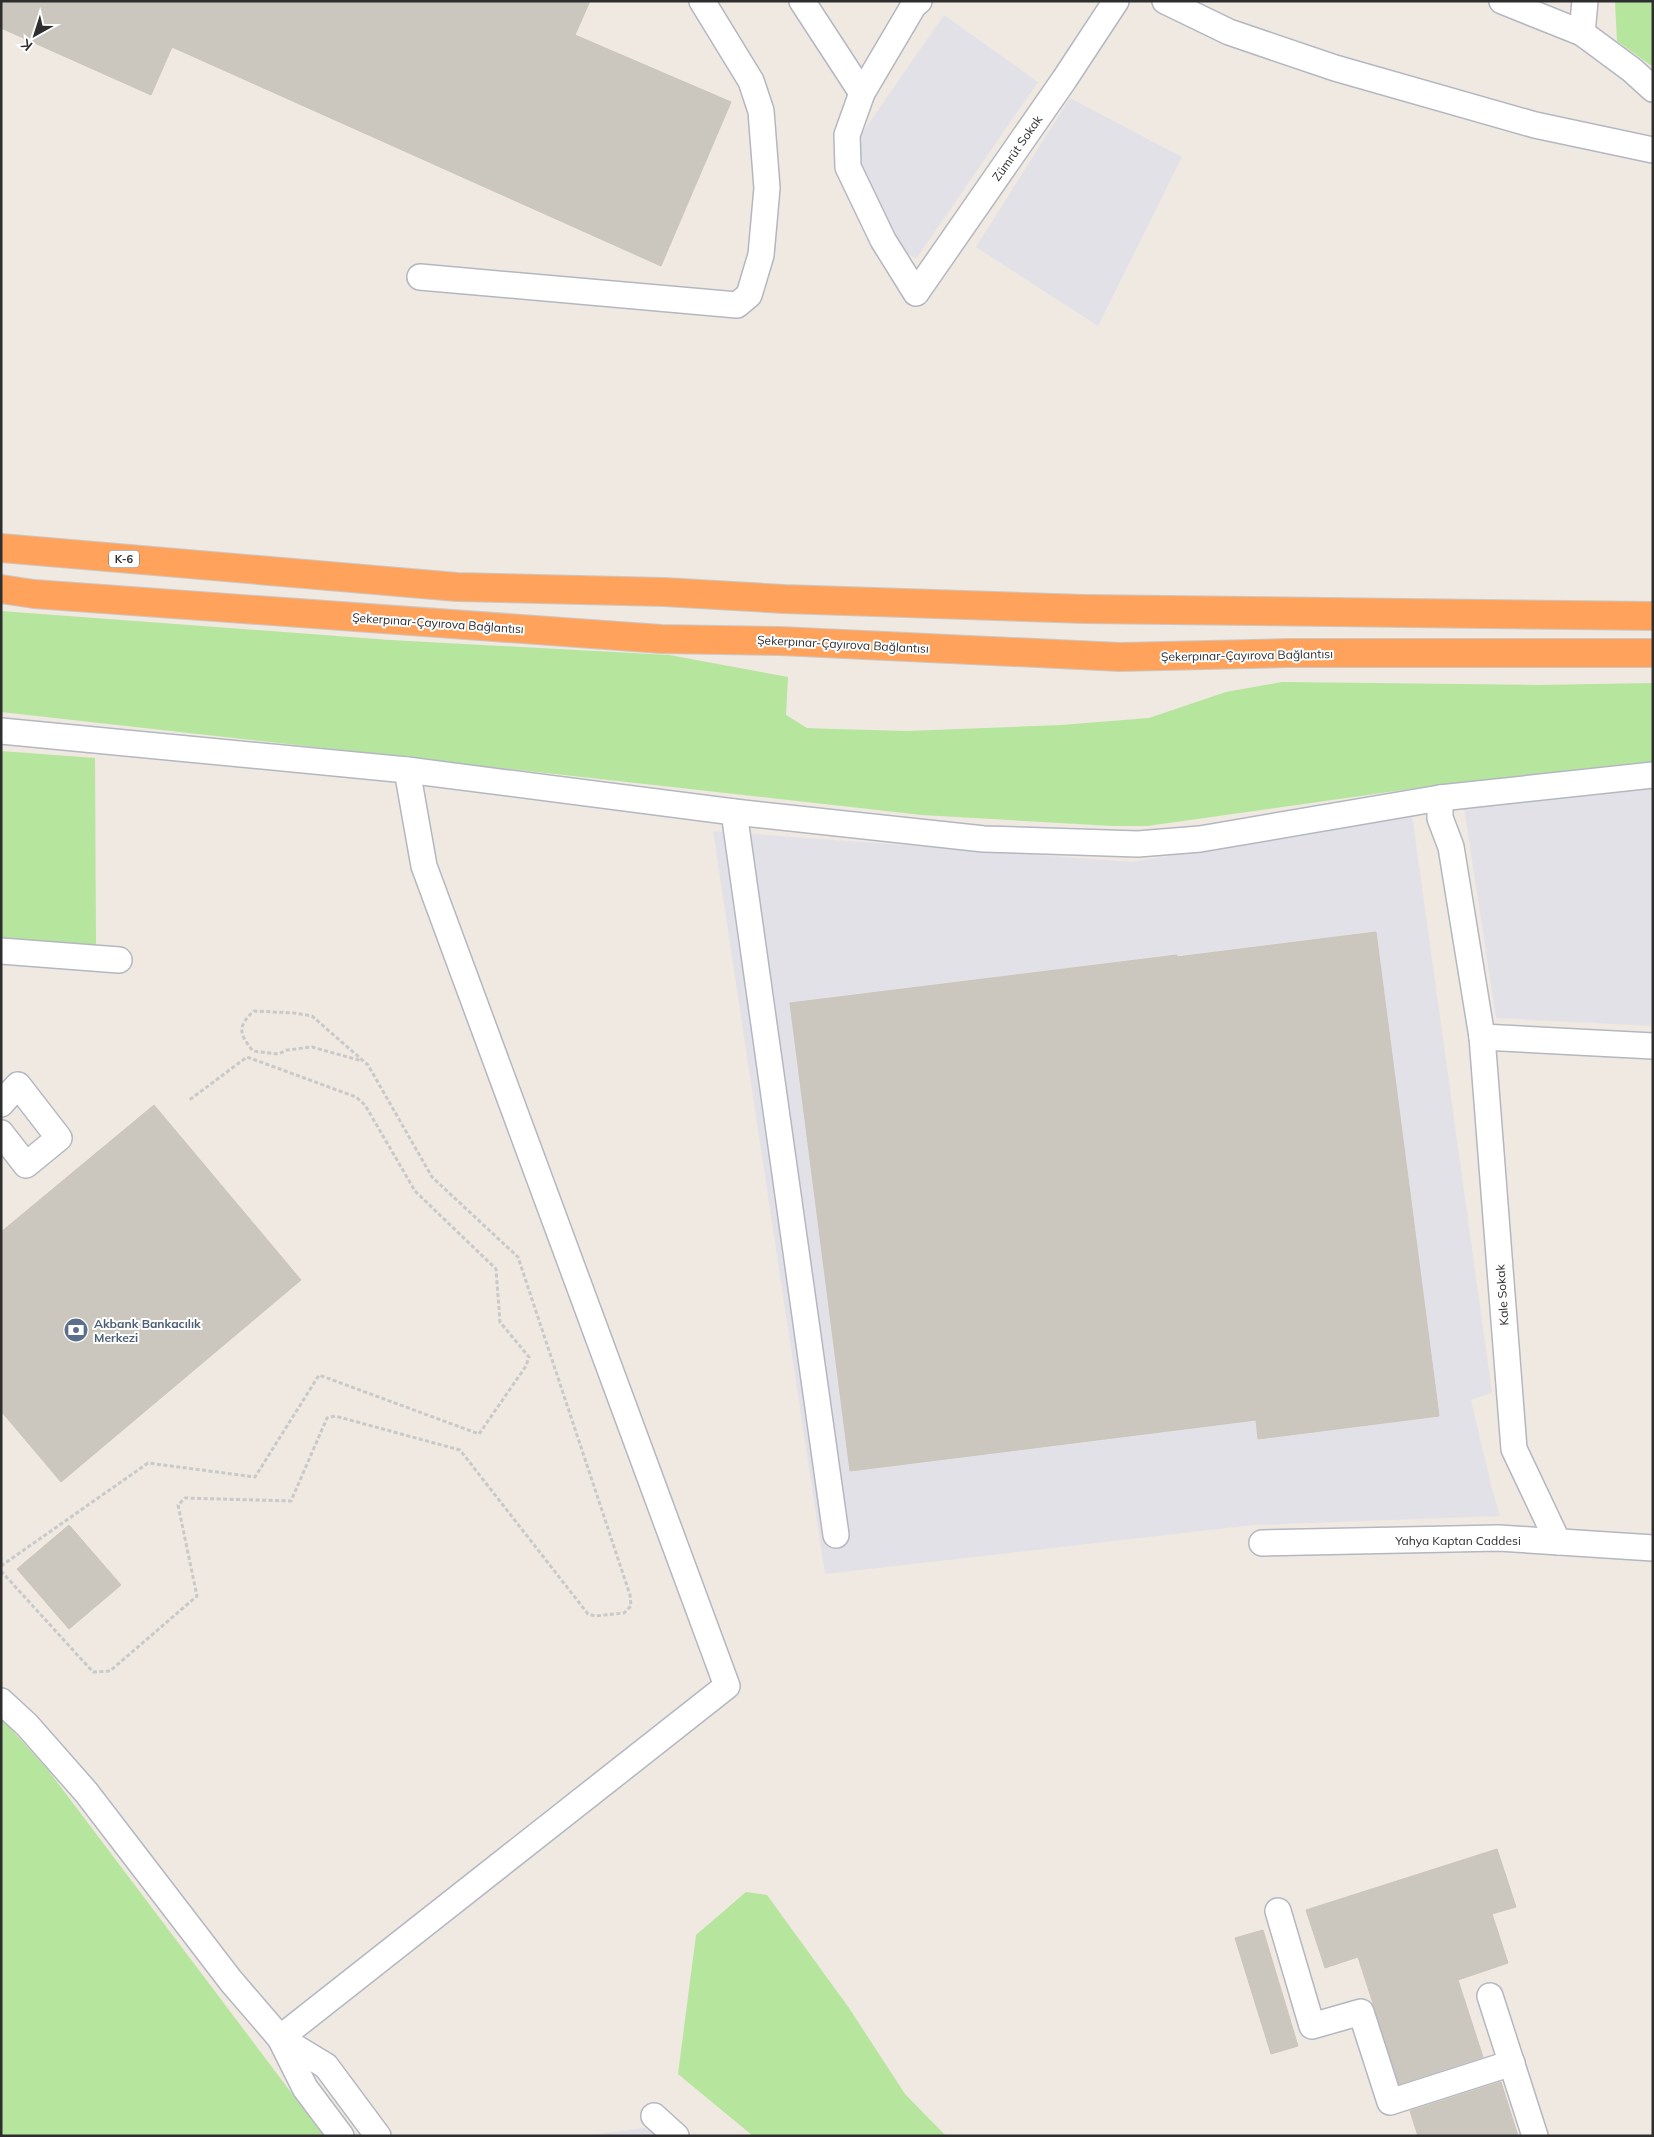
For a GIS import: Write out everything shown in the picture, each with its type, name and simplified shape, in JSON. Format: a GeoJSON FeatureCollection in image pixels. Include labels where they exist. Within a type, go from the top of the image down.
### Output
{"type":"FeatureCollection","features":[{"type":"Feature","properties":{"kind":"highway","name":"K-6"},"geometry":{"type":"LineString","coordinates":[[1,548],[248,570]]}},
{"type":"Feature","properties":{"kind":"highway","name":"K-6"},"geometry":{"type":"LineString","coordinates":[[1,560],[248,570]]}},
{"type":"Feature","properties":{"kind":"highway"},"geometry":{"type":"LineString","coordinates":[[248,570],[457,588],[664,592],[784,599],[1036,608],[1653,616]]}},
{"type":"Feature","properties":{"kind":"highway"},"geometry":{"type":"LineString","coordinates":[[1,589],[34,594]]}},
{"type":"Feature","properties":{"kind":"highway"},"geometry":{"type":"LineString","coordinates":[[1,594],[34,594]]}},
{"type":"Feature","properties":{"kind":"highway","name":"Şekerpınar-Çayırova Bağlantısı"},"geometry":{"type":"LineString","coordinates":[[34,594],[662,639],[789,641],[1120,657],[1288,653],[1653,653]]}},
{"type":"Feature","properties":{"kind":"street"},"geometry":{"type":"LineString","coordinates":[[420,277],[737,305],[749,295],[761,256],[767,188],[761,111],[751,80],[702,1]]}},
{"type":"Feature","properties":{"kind":"street"},"geometry":{"type":"LineString","coordinates":[[802,1],[862,93],[914,5],[919,1]]}},
{"type":"Feature","properties":{"kind":"street","name":"Zümrüt Sokak"},"geometry":{"type":"LineString","coordinates":[[862,93],[847,135],[848,167],[882,240],[916,293],[1064,80],[1116,1]]}},
{"type":"Feature","properties":{"kind":"street"},"geometry":{"type":"LineString","coordinates":[[1165,1],[1230,32],[1335,68],[1535,125],[1653,150]]}},
{"type":"Feature","properties":{"kind":"street"},"geometry":{"type":"LineString","coordinates":[[1502,1],[1582,33],[1632,70],[1653,89]]}},
{"type":"Feature","properties":{"kind":"street"},"geometry":{"type":"LineString","coordinates":[[1582,33],[1584,1]]}},
{"type":"Feature","properties":{"kind":"street"},"geometry":{"type":"LineString","coordinates":[[1,731],[407,770],[734,812],[984,839],[1138,844],[1200,839],[1440,798],[1653,775]]}},
{"type":"Feature","properties":{"kind":"street"},"geometry":{"type":"LineString","coordinates":[[280,2038],[727,1686],[424,866],[407,770]]}},
{"type":"Feature","properties":{"kind":"street","name":"Kale Sokak"},"geometry":{"type":"LineString","coordinates":[[1440,798],[1440,818],[1451,847],[1482,1037],[1514,1449],[1558,1542]]}},
{"type":"Feature","properties":{"kind":"street"},"geometry":{"type":"LineString","coordinates":[[734,812],[836,1535]]}},
{"type":"Feature","properties":{"kind":"street"},"geometry":{"type":"LineString","coordinates":[[1,951],[119,960]]}},
{"type":"Feature","properties":{"kind":"street"},"geometry":{"type":"LineString","coordinates":[[1482,1037],[1653,1046]]}},
{"type":"Feature","properties":{"kind":"street"},"geometry":{"type":"LineString","coordinates":[[1,1104],[18,1085],[58,1138],[26,1164],[1,1133]]}},
{"type":"Feature","properties":{"kind":"street","name":"Yahya Kaptan Caddesi"},"geometry":{"type":"LineString","coordinates":[[1262,1543],[1499,1538],[1653,1548]]}},
{"type":"Feature","properties":{"kind":"street"},"geometry":{"type":"LineString","coordinates":[[1,1701],[86,1792],[231,1981],[280,2038],[305,2088],[341,2136]]}},
{"type":"Feature","properties":{"kind":"street"},"geometry":{"type":"LineString","coordinates":[[1278,1911],[1312,2026],[1361,2012],[1390,2102],[1512,2063]]}},
{"type":"Feature","properties":{"kind":"street"},"geometry":{"type":"LineString","coordinates":[[1490,1996],[1535,2136]]}},
{"type":"Feature","properties":{"kind":"street"},"geometry":{"type":"LineString","coordinates":[[280,2038],[326,2066],[378,2136]]}},
{"type":"Feature","properties":{"kind":"street"},"geometry":{"type":"LineString","coordinates":[[654,2116],[676,2136]]}},
{"type":"Feature","properties":{"kind":"path"},"geometry":{"type":"LineString","coordinates":[[1,1571],[93,1672],[110,1671],[197,1596],[178,1505],[184,1498],[291,1501],[327,1418],[335,1416],[460,1450],[588,1614],[595,1616],[624,1613],[631,1606],[630,1595],[518,1258],[432,1177],[368,1065],[312,1016],[254,1011],[243,1020],[241,1029],[244,1040],[253,1051],[278,1054],[287,1050],[312,1047],[362,1061]]}},
{"type":"Feature","properties":{"kind":"path"},"geometry":{"type":"LineString","coordinates":[[1,1566],[148,1463],[255,1477],[319,1375],[479,1434],[526,1366],[529,1358],[500,1322],[496,1268],[415,1191],[365,1105],[356,1097],[247,1057],[188,1101]]}},
{"type":"Feature","properties":{"kind":"shaded area"},"geometry":{"type":"Polygon","coordinates":[[[944,15],[1038,82],[916,259],[905,252],[861,164],[858,139],[944,15]]]}},
{"type":"Feature","properties":{"kind":"shaded area"},"geometry":{"type":"Polygon","coordinates":[[[1070,98],[1182,157],[1098,326],[976,247],[1070,98]]]}},
{"type":"Feature","properties":{"kind":"shaded area"},"geometry":{"type":"Polygon","coordinates":[[[1653,769],[1653,1026],[1496,1018],[1460,782],[1653,769]]]}},
{"type":"Feature","properties":{"kind":"shaded area"},"geometry":{"type":"Polygon","coordinates":[[[1412,815],[1492,1393],[1471,1400],[1500,1516],[1253,1525],[825,1574],[713,831],[1132,862],[1412,815]]]}},
{"type":"Feature","properties":{"kind":"shaded area"},"geometry":{"type":"Polygon","coordinates":[[[673,2124],[686,2136],[583,2136],[673,2124]]]}},
{"type":"Feature","properties":{"kind":"green space"},"geometry":{"type":"Polygon","coordinates":[[[1615,1],[1653,1],[1653,67],[1617,41],[1615,1]]]}},
{"type":"Feature","properties":{"kind":"green space"},"geometry":{"type":"Polygon","coordinates":[[[1,611],[390,640],[669,655],[788,677],[786,715],[807,728],[907,731],[1061,725],[1149,718],[1226,692],[1282,682],[1537,685],[1653,683],[1653,769],[1460,782],[1147,826],[1112,826],[922,815],[1,712],[1,611]]]}},
{"type":"Feature","properties":{"kind":"green space"},"geometry":{"type":"Polygon","coordinates":[[[1,751],[95,758],[96,946],[1,939],[1,751]]]}},
{"type":"Feature","properties":{"kind":"green space"},"geometry":{"type":"Polygon","coordinates":[[[1,1718],[48,1770],[324,2136],[1,2136],[1,1718]]]}},
{"type":"Feature","properties":{"kind":"green space"},"geometry":{"type":"Polygon","coordinates":[[[746,1892],[767,1895],[849,2008],[905,2094],[946,2136],[753,2136],[678,2074],[696,1935],[746,1892]]]}},
{"type":"Feature","properties":{"kind":"building"},"geometry":{"type":"Polygon","coordinates":[[[1,1],[590,1],[575,35],[731,102],[661,266],[172,47],[151,95],[1,28],[1,1]]]}},
{"type":"Feature","properties":{"kind":"building"},"geometry":{"type":"Polygon","coordinates":[[[1376,932],[1439,1416],[1258,1439],[1256,1420],[850,1471],[790,1003],[1376,932]]]}},
{"type":"Feature","properties":{"kind":"building"},"geometry":{"type":"Polygon","coordinates":[[[154,1105],[301,1280],[61,1482],[1,1411],[1,1232],[154,1105]]]}},
{"type":"Feature","properties":{"kind":"building"},"geometry":{"type":"Polygon","coordinates":[[[69,1525],[121,1585],[69,1629],[17,1569],[69,1525]]]}},
{"type":"Feature","properties":{"kind":"building"},"geometry":{"type":"Polygon","coordinates":[[[1497,1849],[1516,1907],[1492,1914],[1508,1963],[1458,1980],[1483,2057],[1399,2084],[1358,1957],[1325,1968],[1306,1910],[1497,1849]]]}},
{"type":"Feature","properties":{"kind":"building"},"geometry":{"type":"Polygon","coordinates":[[[1263,1930],[1298,2046],[1271,2054],[1235,1938],[1263,1930]]]}},
{"type":"Feature","properties":{"kind":"building"},"geometry":{"type":"Polygon","coordinates":[[[1501,2082],[1518,2136],[1418,2136],[1410,2111],[1501,2082]]]}},
{"type":"Feature","properties":{"kind":"place","name":"Akbank Bankacılık Merkezi"},"geometry":{"type":"Point","coordinates":[76,1330]}}]}
